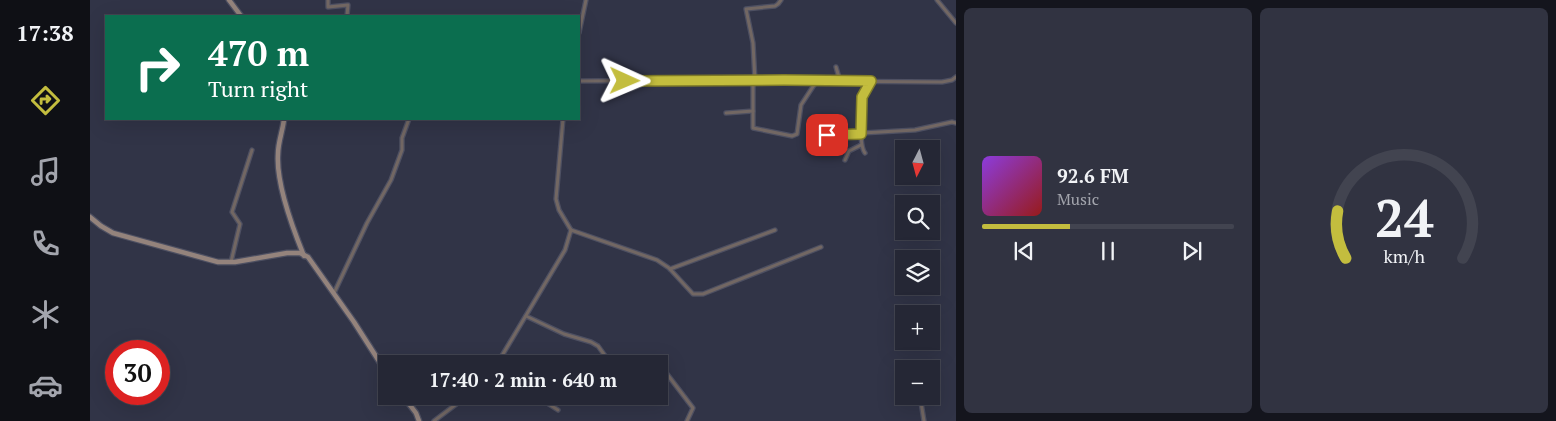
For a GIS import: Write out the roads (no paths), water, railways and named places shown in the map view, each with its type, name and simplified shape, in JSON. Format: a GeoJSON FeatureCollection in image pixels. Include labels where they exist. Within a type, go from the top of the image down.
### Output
{"type":"FeatureCollection","features":[{"type":"Feature","properties":{"kind":"street"},"geometry":{"type":"LineString","coordinates":[[229,0],[240,15]]}},
{"type":"Feature","properties":{"kind":"street"},"geometry":{"type":"LineString","coordinates":[[328,0],[328,7],[348,5],[347,15]]}},
{"type":"Feature","properties":{"kind":"street"},"geometry":{"type":"LineString","coordinates":[[580,28],[586,0]]}},
{"type":"Feature","properties":{"kind":"street"},"geometry":{"type":"LineString","coordinates":[[781,0],[775,6],[746,9],[753,43],[753,128],[792,136],[797,134],[801,104],[816,81]]}},
{"type":"Feature","properties":{"kind":"street"},"geometry":{"type":"LineString","coordinates":[[937,0],[956,23]]}},
{"type":"Feature","properties":{"kind":"street"},"geometry":{"type":"LineString","coordinates":[[836,67],[840,81]]}},
{"type":"Feature","properties":{"kind":"street"},"geometry":{"type":"LineString","coordinates":[[580,81],[942,82],[956,77]]}},
{"type":"Feature","properties":{"kind":"street"},"geometry":{"type":"LineString","coordinates":[[865,152],[861,145],[862,97],[871,81]]}},
{"type":"Feature","properties":{"kind":"street"},"geometry":{"type":"LineString","coordinates":[[726,113],[753,111]]}},
{"type":"Feature","properties":{"kind":"street"},"geometry":{"type":"LineString","coordinates":[[284,120],[278,154],[279,170],[287,209],[305,257]]}},
{"type":"Feature","properties":{"kind":"street"},"geometry":{"type":"LineString","coordinates":[[334,293],[367,223],[391,180],[402,150],[402,138],[409,120]]}},
{"type":"Feature","properties":{"kind":"street"},"geometry":{"type":"LineString","coordinates":[[563,120],[556,200],[559,210],[571,230],[657,260],[670,269],[693,294],[703,294],[821,247]]}},
{"type":"Feature","properties":{"kind":"street"},"geometry":{"type":"LineString","coordinates":[[827,135],[915,130],[952,122],[956,123]]}},
{"type":"Feature","properties":{"kind":"street"},"geometry":{"type":"LineString","coordinates":[[845,160],[849,151],[861,145]]}},
{"type":"Feature","properties":{"kind":"street"},"geometry":{"type":"LineString","coordinates":[[231,262],[240,224],[232,212],[252,150]]}},
{"type":"Feature","properties":{"kind":"street"},"geometry":{"type":"LineString","coordinates":[[90,217],[107,230],[122,236],[212,261],[231,262],[287,253],[300,253],[308,257],[378,360]]}},
{"type":"Feature","properties":{"kind":"street"},"geometry":{"type":"LineString","coordinates":[[502,355],[565,250],[571,230]]}},
{"type":"Feature","properties":{"kind":"street"},"geometry":{"type":"LineString","coordinates":[[670,269],[775,230]]}},
{"type":"Feature","properties":{"kind":"street"},"geometry":{"type":"LineString","coordinates":[[526,316],[564,334],[592,342],[598,346],[604,355]]}},
{"type":"Feature","properties":{"kind":"street"},"geometry":{"type":"LineString","coordinates":[[668,375],[693,408],[687,421]]}},
{"type":"Feature","properties":{"kind":"street"},"geometry":{"type":"LineString","coordinates":[[409,405],[418,420]]}},
{"type":"Feature","properties":{"kind":"street"},"geometry":{"type":"LineString","coordinates":[[434,421],[454,405]]}},
{"type":"Feature","properties":{"kind":"street"},"geometry":{"type":"LineString","coordinates":[[550,405],[558,410]]}},
{"type":"Feature","properties":{"kind":"street"},"geometry":{"type":"LineString","coordinates":[[921,405],[924,421]]}}]}
